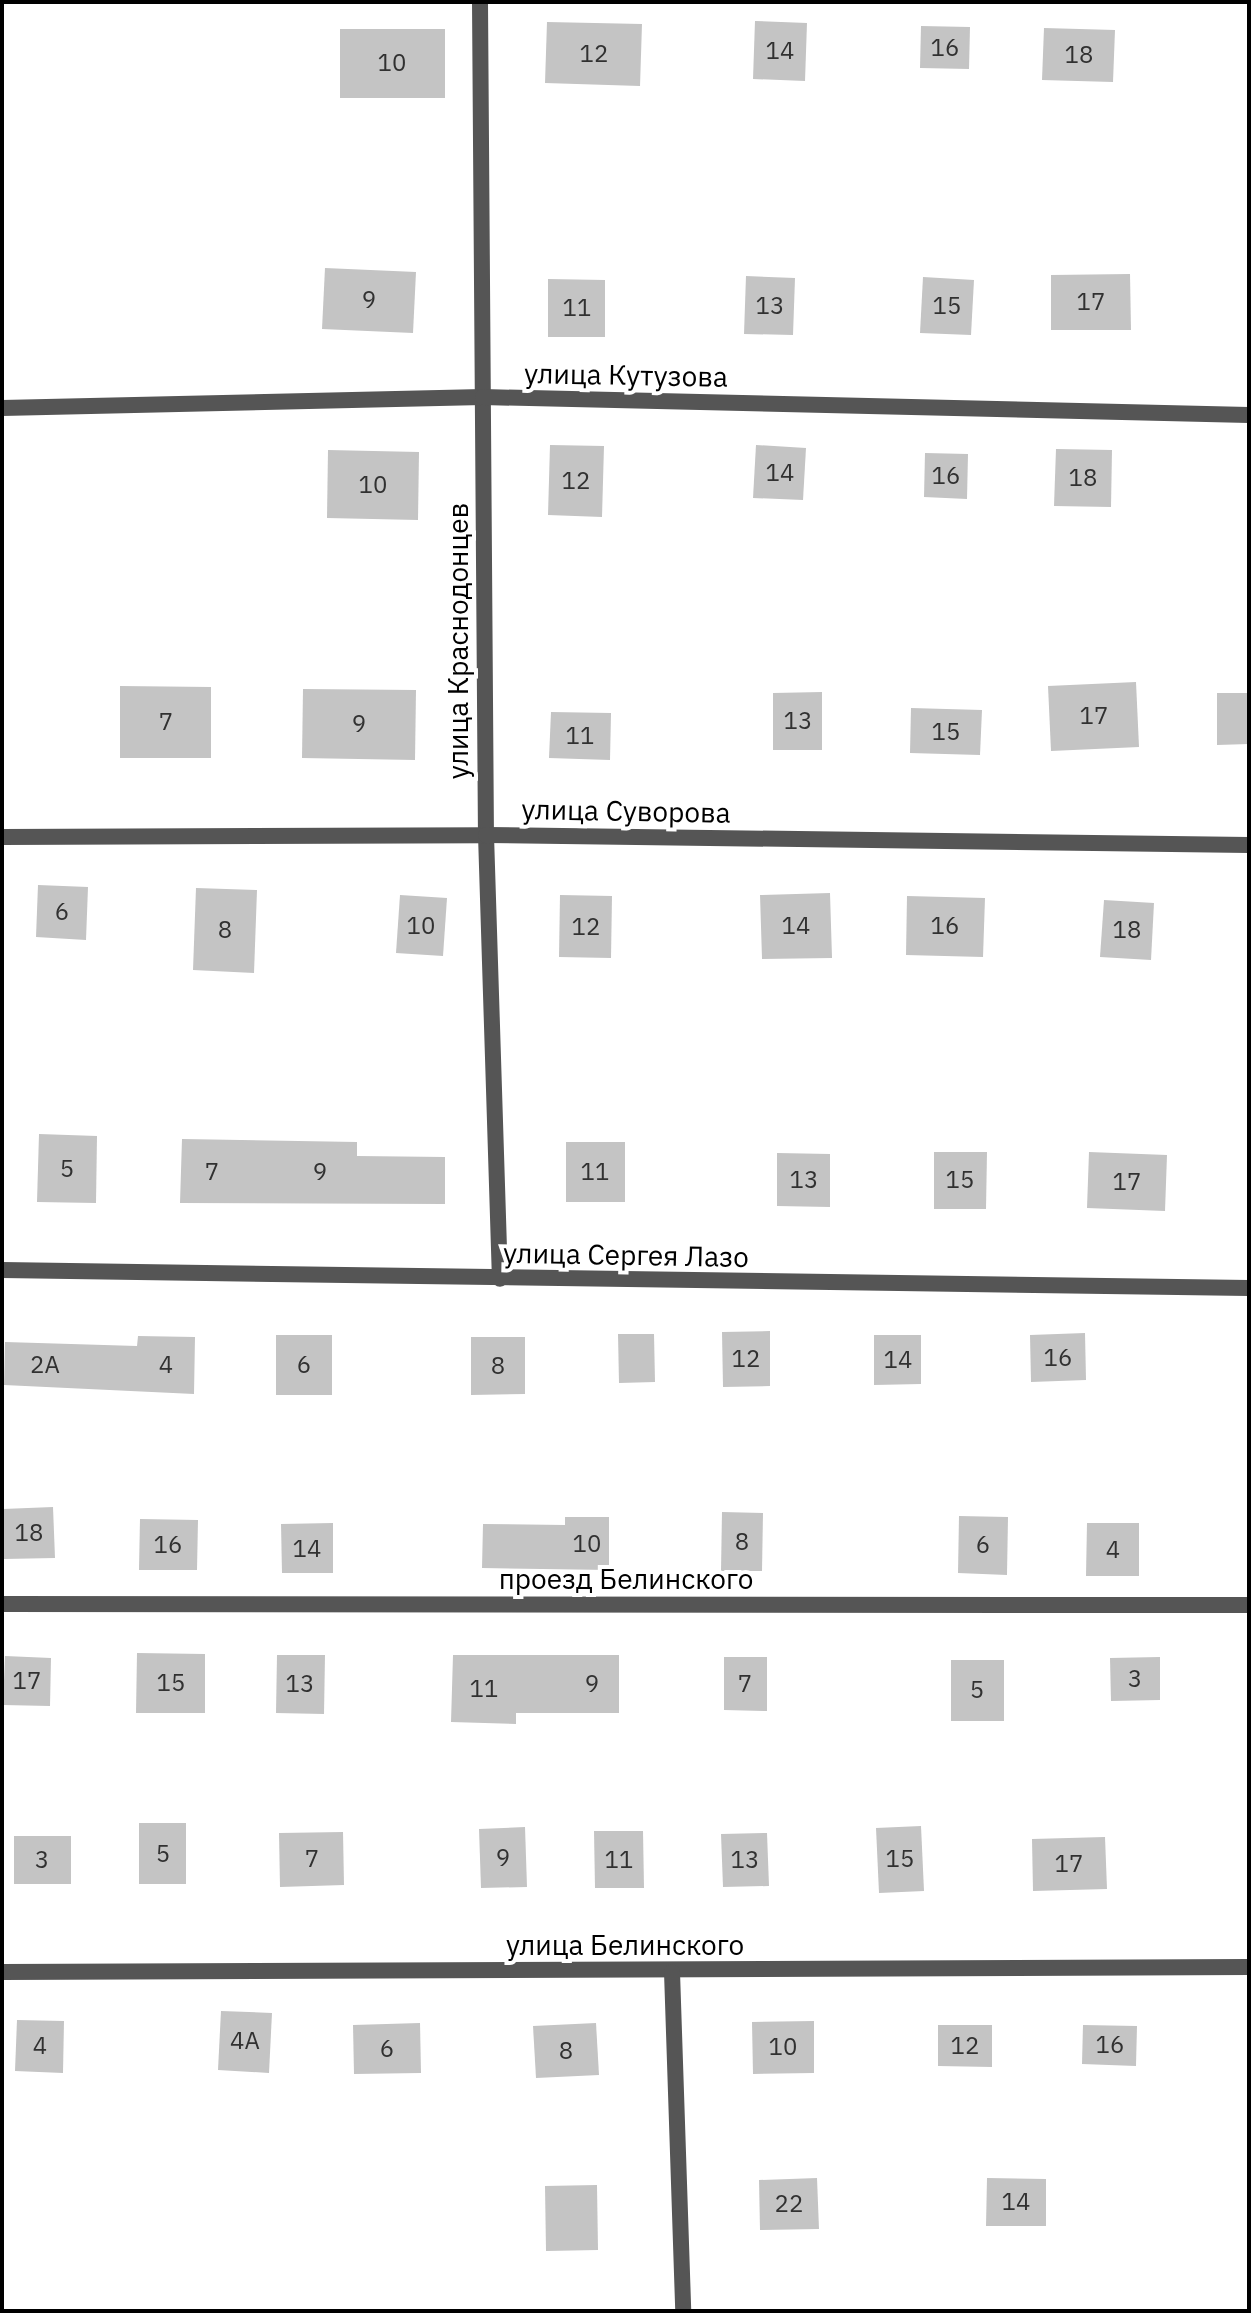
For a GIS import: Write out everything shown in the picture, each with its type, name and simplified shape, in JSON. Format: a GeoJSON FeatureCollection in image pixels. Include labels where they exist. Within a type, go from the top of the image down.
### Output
{"type":"FeatureCollection","features":[{"type":"Feature","properties":{"kind":"street","name":"улица Краснодонцев"},"geometry":{"type":"LineString","coordinates":[[480,2],[486,835],[500,1279]]}},
{"type":"Feature","properties":{"kind":"street","name":"улица Кутузова"},"geometry":{"type":"LineString","coordinates":[[2,408],[483,397],[1249,415]]}},
{"type":"Feature","properties":{"kind":"street","name":"улица Суворова"},"geometry":{"type":"LineString","coordinates":[[2,837],[486,835],[1249,845]]}},
{"type":"Feature","properties":{"kind":"street","name":"улица Сергея Лазо"},"geometry":{"type":"LineString","coordinates":[[2,1270],[1249,1288]]}},
{"type":"Feature","properties":{"kind":"street","name":"проезд Белинского"},"geometry":{"type":"LineString","coordinates":[[2,1604],[1249,1605]]}},
{"type":"Feature","properties":{"kind":"street","name":"улица Белинского"},"geometry":{"type":"LineString","coordinates":[[2,1972],[672,1972],[1249,1967]]}},
{"type":"Feature","properties":{"kind":"street"},"geometry":{"type":"LineString","coordinates":[[672,1972],[683,2311]]}},
{"type":"Feature","properties":{"kind":"building"},"geometry":{"type":"Polygon","coordinates":[[[755,21],[807,23],[805,81],[753,79],[755,21]]]}},
{"type":"Feature","properties":{"kind":"building"},"geometry":{"type":"Polygon","coordinates":[[[547,22],[642,24],[640,86],[545,83],[547,22]]]}},
{"type":"Feature","properties":{"kind":"building"},"geometry":{"type":"Polygon","coordinates":[[[921,26],[970,27],[969,69],[920,68],[921,26]]]}},
{"type":"Feature","properties":{"kind":"building"},"geometry":{"type":"Polygon","coordinates":[[[1044,28],[1115,30],[1113,82],[1042,80],[1044,28]]]}},
{"type":"Feature","properties":{"kind":"building"},"geometry":{"type":"Polygon","coordinates":[[[340,29],[445,29],[445,98],[340,98],[340,29]]]}},
{"type":"Feature","properties":{"kind":"building"},"geometry":{"type":"Polygon","coordinates":[[[325,268],[416,272],[413,333],[322,329],[325,268]]]}},
{"type":"Feature","properties":{"kind":"building"},"geometry":{"type":"Polygon","coordinates":[[[1130,274],[1131,330],[1051,330],[1051,275],[1130,274]]]}},
{"type":"Feature","properties":{"kind":"building"},"geometry":{"type":"Polygon","coordinates":[[[746,276],[795,278],[793,335],[744,334],[746,276]]]}},
{"type":"Feature","properties":{"kind":"building"},"geometry":{"type":"Polygon","coordinates":[[[923,277],[974,280],[971,335],[920,333],[923,277]]]}},
{"type":"Feature","properties":{"kind":"building"},"geometry":{"type":"Polygon","coordinates":[[[548,279],[605,280],[605,337],[548,337],[548,279]]]}},
{"type":"Feature","properties":{"kind":"building"},"geometry":{"type":"Polygon","coordinates":[[[550,445],[604,446],[602,517],[548,515],[550,445]]]}},
{"type":"Feature","properties":{"kind":"building"},"geometry":{"type":"Polygon","coordinates":[[[756,445],[806,448],[803,500],[753,498],[756,445]]]}},
{"type":"Feature","properties":{"kind":"building"},"geometry":{"type":"Polygon","coordinates":[[[1056,449],[1112,450],[1111,507],[1054,506],[1056,449]]]}},
{"type":"Feature","properties":{"kind":"building"},"geometry":{"type":"Polygon","coordinates":[[[328,450],[419,452],[418,520],[327,518],[328,450]]]}},
{"type":"Feature","properties":{"kind":"building"},"geometry":{"type":"Polygon","coordinates":[[[925,453],[968,454],[967,499],[924,497],[925,453]]]}},
{"type":"Feature","properties":{"kind":"building"},"geometry":{"type":"Polygon","coordinates":[[[1136,682],[1139,747],[1051,751],[1048,686],[1136,682]]]}},
{"type":"Feature","properties":{"kind":"building"},"geometry":{"type":"Polygon","coordinates":[[[120,686],[211,687],[211,758],[120,758],[120,686]]]}},
{"type":"Feature","properties":{"kind":"building"},"geometry":{"type":"Polygon","coordinates":[[[303,689],[416,690],[415,760],[302,758],[303,689]]]}},
{"type":"Feature","properties":{"kind":"building"},"geometry":{"type":"Polygon","coordinates":[[[822,692],[822,750],[773,750],[773,693],[822,692]]]}},
{"type":"Feature","properties":{"kind":"building"},"geometry":{"type":"Polygon","coordinates":[[[1217,693],[1249,693],[1249,744],[1217,745],[1217,693]]]}},
{"type":"Feature","properties":{"kind":"building"},"geometry":{"type":"Polygon","coordinates":[[[911,708],[982,710],[980,755],[910,753],[911,708]]]}},
{"type":"Feature","properties":{"kind":"building"},"geometry":{"type":"Polygon","coordinates":[[[551,712],[611,713],[610,760],[549,758],[551,712]]]}},
{"type":"Feature","properties":{"kind":"building"},"geometry":{"type":"Polygon","coordinates":[[[38,885],[88,887],[86,940],[36,937],[38,885]]]}},
{"type":"Feature","properties":{"kind":"building"},"geometry":{"type":"Polygon","coordinates":[[[196,888],[257,890],[254,973],[193,970],[196,888]]]}},
{"type":"Feature","properties":{"kind":"building"},"geometry":{"type":"Polygon","coordinates":[[[830,893],[832,958],[762,959],[760,895],[830,893]]]}},
{"type":"Feature","properties":{"kind":"building"},"geometry":{"type":"Polygon","coordinates":[[[400,895],[447,898],[443,956],[396,953],[400,895]]]}},
{"type":"Feature","properties":{"kind":"building"},"geometry":{"type":"Polygon","coordinates":[[[560,895],[612,896],[611,958],[559,957],[560,895]]]}},
{"type":"Feature","properties":{"kind":"building"},"geometry":{"type":"Polygon","coordinates":[[[907,896],[985,898],[983,957],[906,955],[907,896]]]}},
{"type":"Feature","properties":{"kind":"building"},"geometry":{"type":"Polygon","coordinates":[[[1104,900],[1154,903],[1151,960],[1100,957],[1104,900]]]}},
{"type":"Feature","properties":{"kind":"building"},"geometry":{"type":"Polygon","coordinates":[[[39,1134],[97,1136],[96,1203],[37,1202],[39,1134]]]}},
{"type":"Feature","properties":{"kind":"building"},"geometry":{"type":"Polygon","coordinates":[[[182,1139],[357,1142],[357,1156],[445,1157],[445,1204],[180,1203],[182,1139]]]}},
{"type":"Feature","properties":{"kind":"building"},"geometry":{"type":"Polygon","coordinates":[[[566,1142],[625,1142],[625,1202],[566,1202],[566,1142]]]}},
{"type":"Feature","properties":{"kind":"building"},"geometry":{"type":"Polygon","coordinates":[[[934,1152],[987,1152],[986,1209],[934,1209],[934,1152]]]}},
{"type":"Feature","properties":{"kind":"building"},"geometry":{"type":"Polygon","coordinates":[[[1089,1152],[1167,1155],[1165,1211],[1087,1208],[1089,1152]]]}},
{"type":"Feature","properties":{"kind":"building"},"geometry":{"type":"Polygon","coordinates":[[[777,1153],[830,1154],[830,1207],[777,1206],[777,1153]]]}},
{"type":"Feature","properties":{"kind":"building"},"geometry":{"type":"Polygon","coordinates":[[[770,1331],[770,1386],[723,1387],[722,1332],[770,1331]]]}},
{"type":"Feature","properties":{"kind":"building"},"geometry":{"type":"Polygon","coordinates":[[[1085,1333],[1086,1380],[1031,1382],[1030,1335],[1085,1333]]]}},
{"type":"Feature","properties":{"kind":"building"},"geometry":{"type":"Polygon","coordinates":[[[618,1334],[654,1334],[655,1382],[619,1383],[618,1334]]]}},
{"type":"Feature","properties":{"kind":"building"},"geometry":{"type":"Polygon","coordinates":[[[276,1335],[332,1335],[332,1395],[276,1395],[276,1335]]]}},
{"type":"Feature","properties":{"kind":"building"},"geometry":{"type":"Polygon","coordinates":[[[874,1335],[921,1335],[921,1384],[874,1385],[874,1335]]]}},
{"type":"Feature","properties":{"kind":"building"},"geometry":{"type":"Polygon","coordinates":[[[138,1336],[195,1337],[194,1394],[4,1385],[5,1342],[137,1346],[138,1336]]]}},
{"type":"Feature","properties":{"kind":"building"},"geometry":{"type":"Polygon","coordinates":[[[471,1337],[525,1337],[525,1394],[471,1395],[471,1337]]]}},
{"type":"Feature","properties":{"kind":"building"},"geometry":{"type":"Polygon","coordinates":[[[53,1507],[55,1558],[4,1559],[3,1509],[53,1507]]]}},
{"type":"Feature","properties":{"kind":"building"},"geometry":{"type":"Polygon","coordinates":[[[722,1512],[763,1513],[762,1571],[721,1571],[722,1512]]]}},
{"type":"Feature","properties":{"kind":"building"},"geometry":{"type":"Polygon","coordinates":[[[959,1516],[1008,1517],[1007,1575],[958,1573],[959,1516]]]}},
{"type":"Feature","properties":{"kind":"building"},"geometry":{"type":"Polygon","coordinates":[[[565,1517],[609,1517],[609,1570],[482,1568],[483,1524],[565,1525],[565,1517]]]}},
{"type":"Feature","properties":{"kind":"building"},"geometry":{"type":"Polygon","coordinates":[[[140,1519],[198,1520],[197,1570],[139,1570],[140,1519]]]}},
{"type":"Feature","properties":{"kind":"building"},"geometry":{"type":"Polygon","coordinates":[[[333,1523],[333,1573],[282,1573],[281,1524],[333,1523]]]}},
{"type":"Feature","properties":{"kind":"building"},"geometry":{"type":"Polygon","coordinates":[[[1087,1523],[1139,1523],[1139,1576],[1086,1576],[1087,1523]]]}},
{"type":"Feature","properties":{"kind":"building"},"geometry":{"type":"Polygon","coordinates":[[[137,1653],[205,1654],[205,1713],[136,1713],[137,1653]]]}},
{"type":"Feature","properties":{"kind":"building"},"geometry":{"type":"Polygon","coordinates":[[[277,1655],[325,1655],[324,1714],[276,1713],[277,1655]]]}},
{"type":"Feature","properties":{"kind":"building"},"geometry":{"type":"Polygon","coordinates":[[[453,1655],[619,1655],[619,1713],[516,1713],[516,1724],[451,1722],[453,1655]]]}},
{"type":"Feature","properties":{"kind":"building"},"geometry":{"type":"Polygon","coordinates":[[[5,1656],[51,1658],[50,1706],[3,1705],[5,1656]]]}},
{"type":"Feature","properties":{"kind":"building"},"geometry":{"type":"Polygon","coordinates":[[[724,1657],[767,1657],[767,1711],[724,1710],[724,1657]]]}},
{"type":"Feature","properties":{"kind":"building"},"geometry":{"type":"Polygon","coordinates":[[[1160,1657],[1160,1700],[1111,1701],[1110,1658],[1160,1657]]]}},
{"type":"Feature","properties":{"kind":"building"},"geometry":{"type":"Polygon","coordinates":[[[951,1660],[1004,1660],[1004,1721],[951,1721],[951,1660]]]}},
{"type":"Feature","properties":{"kind":"building"},"geometry":{"type":"Polygon","coordinates":[[[139,1823],[186,1823],[186,1884],[139,1884],[139,1823]]]}},
{"type":"Feature","properties":{"kind":"building"},"geometry":{"type":"Polygon","coordinates":[[[921,1826],[924,1891],[879,1893],[876,1828],[921,1826]]]}},
{"type":"Feature","properties":{"kind":"building"},"geometry":{"type":"Polygon","coordinates":[[[525,1827],[527,1887],[481,1888],[479,1829],[525,1827]]]}},
{"type":"Feature","properties":{"kind":"building"},"geometry":{"type":"Polygon","coordinates":[[[594,1831],[643,1831],[644,1888],[595,1888],[594,1831]]]}},
{"type":"Feature","properties":{"kind":"building"},"geometry":{"type":"Polygon","coordinates":[[[343,1832],[344,1885],[280,1887],[279,1833],[343,1832]]]}},
{"type":"Feature","properties":{"kind":"building"},"geometry":{"type":"Polygon","coordinates":[[[767,1833],[769,1886],[723,1887],[721,1834],[767,1833]]]}},
{"type":"Feature","properties":{"kind":"building"},"geometry":{"type":"Polygon","coordinates":[[[14,1836],[71,1836],[71,1884],[14,1884],[14,1836]]]}},
{"type":"Feature","properties":{"kind":"building"},"geometry":{"type":"Polygon","coordinates":[[[1105,1837],[1107,1889],[1033,1891],[1032,1839],[1105,1837]]]}},
{"type":"Feature","properties":{"kind":"building"},"geometry":{"type":"Polygon","coordinates":[[[221,2011],[272,2013],[269,2073],[218,2070],[221,2011]]]}},
{"type":"Feature","properties":{"kind":"building"},"geometry":{"type":"Polygon","coordinates":[[[17,2020],[64,2021],[63,2073],[15,2071],[17,2020]]]}},
{"type":"Feature","properties":{"kind":"building"},"geometry":{"type":"Polygon","coordinates":[[[814,2021],[814,2073],[753,2074],[752,2022],[814,2021]]]}},
{"type":"Feature","properties":{"kind":"building"},"geometry":{"type":"Polygon","coordinates":[[[420,2023],[421,2073],[354,2074],[353,2025],[420,2023]]]}},
{"type":"Feature","properties":{"kind":"building"},"geometry":{"type":"Polygon","coordinates":[[[596,2023],[599,2075],[536,2078],[533,2026],[596,2023]]]}},
{"type":"Feature","properties":{"kind":"building"},"geometry":{"type":"Polygon","coordinates":[[[938,2025],[992,2025],[992,2067],[938,2066],[938,2025]]]}},
{"type":"Feature","properties":{"kind":"building"},"geometry":{"type":"Polygon","coordinates":[[[1083,2025],[1137,2026],[1136,2066],[1082,2064],[1083,2025]]]}},
{"type":"Feature","properties":{"kind":"building"},"geometry":{"type":"Polygon","coordinates":[[[817,2178],[819,2229],[760,2230],[759,2180],[817,2178]]]}},
{"type":"Feature","properties":{"kind":"building"},"geometry":{"type":"Polygon","coordinates":[[[987,2178],[1046,2179],[1046,2226],[986,2226],[987,2178]]]}},
{"type":"Feature","properties":{"kind":"building"},"geometry":{"type":"Polygon","coordinates":[[[597,2185],[598,2250],[546,2251],[545,2186],[597,2185]]]}}]}
